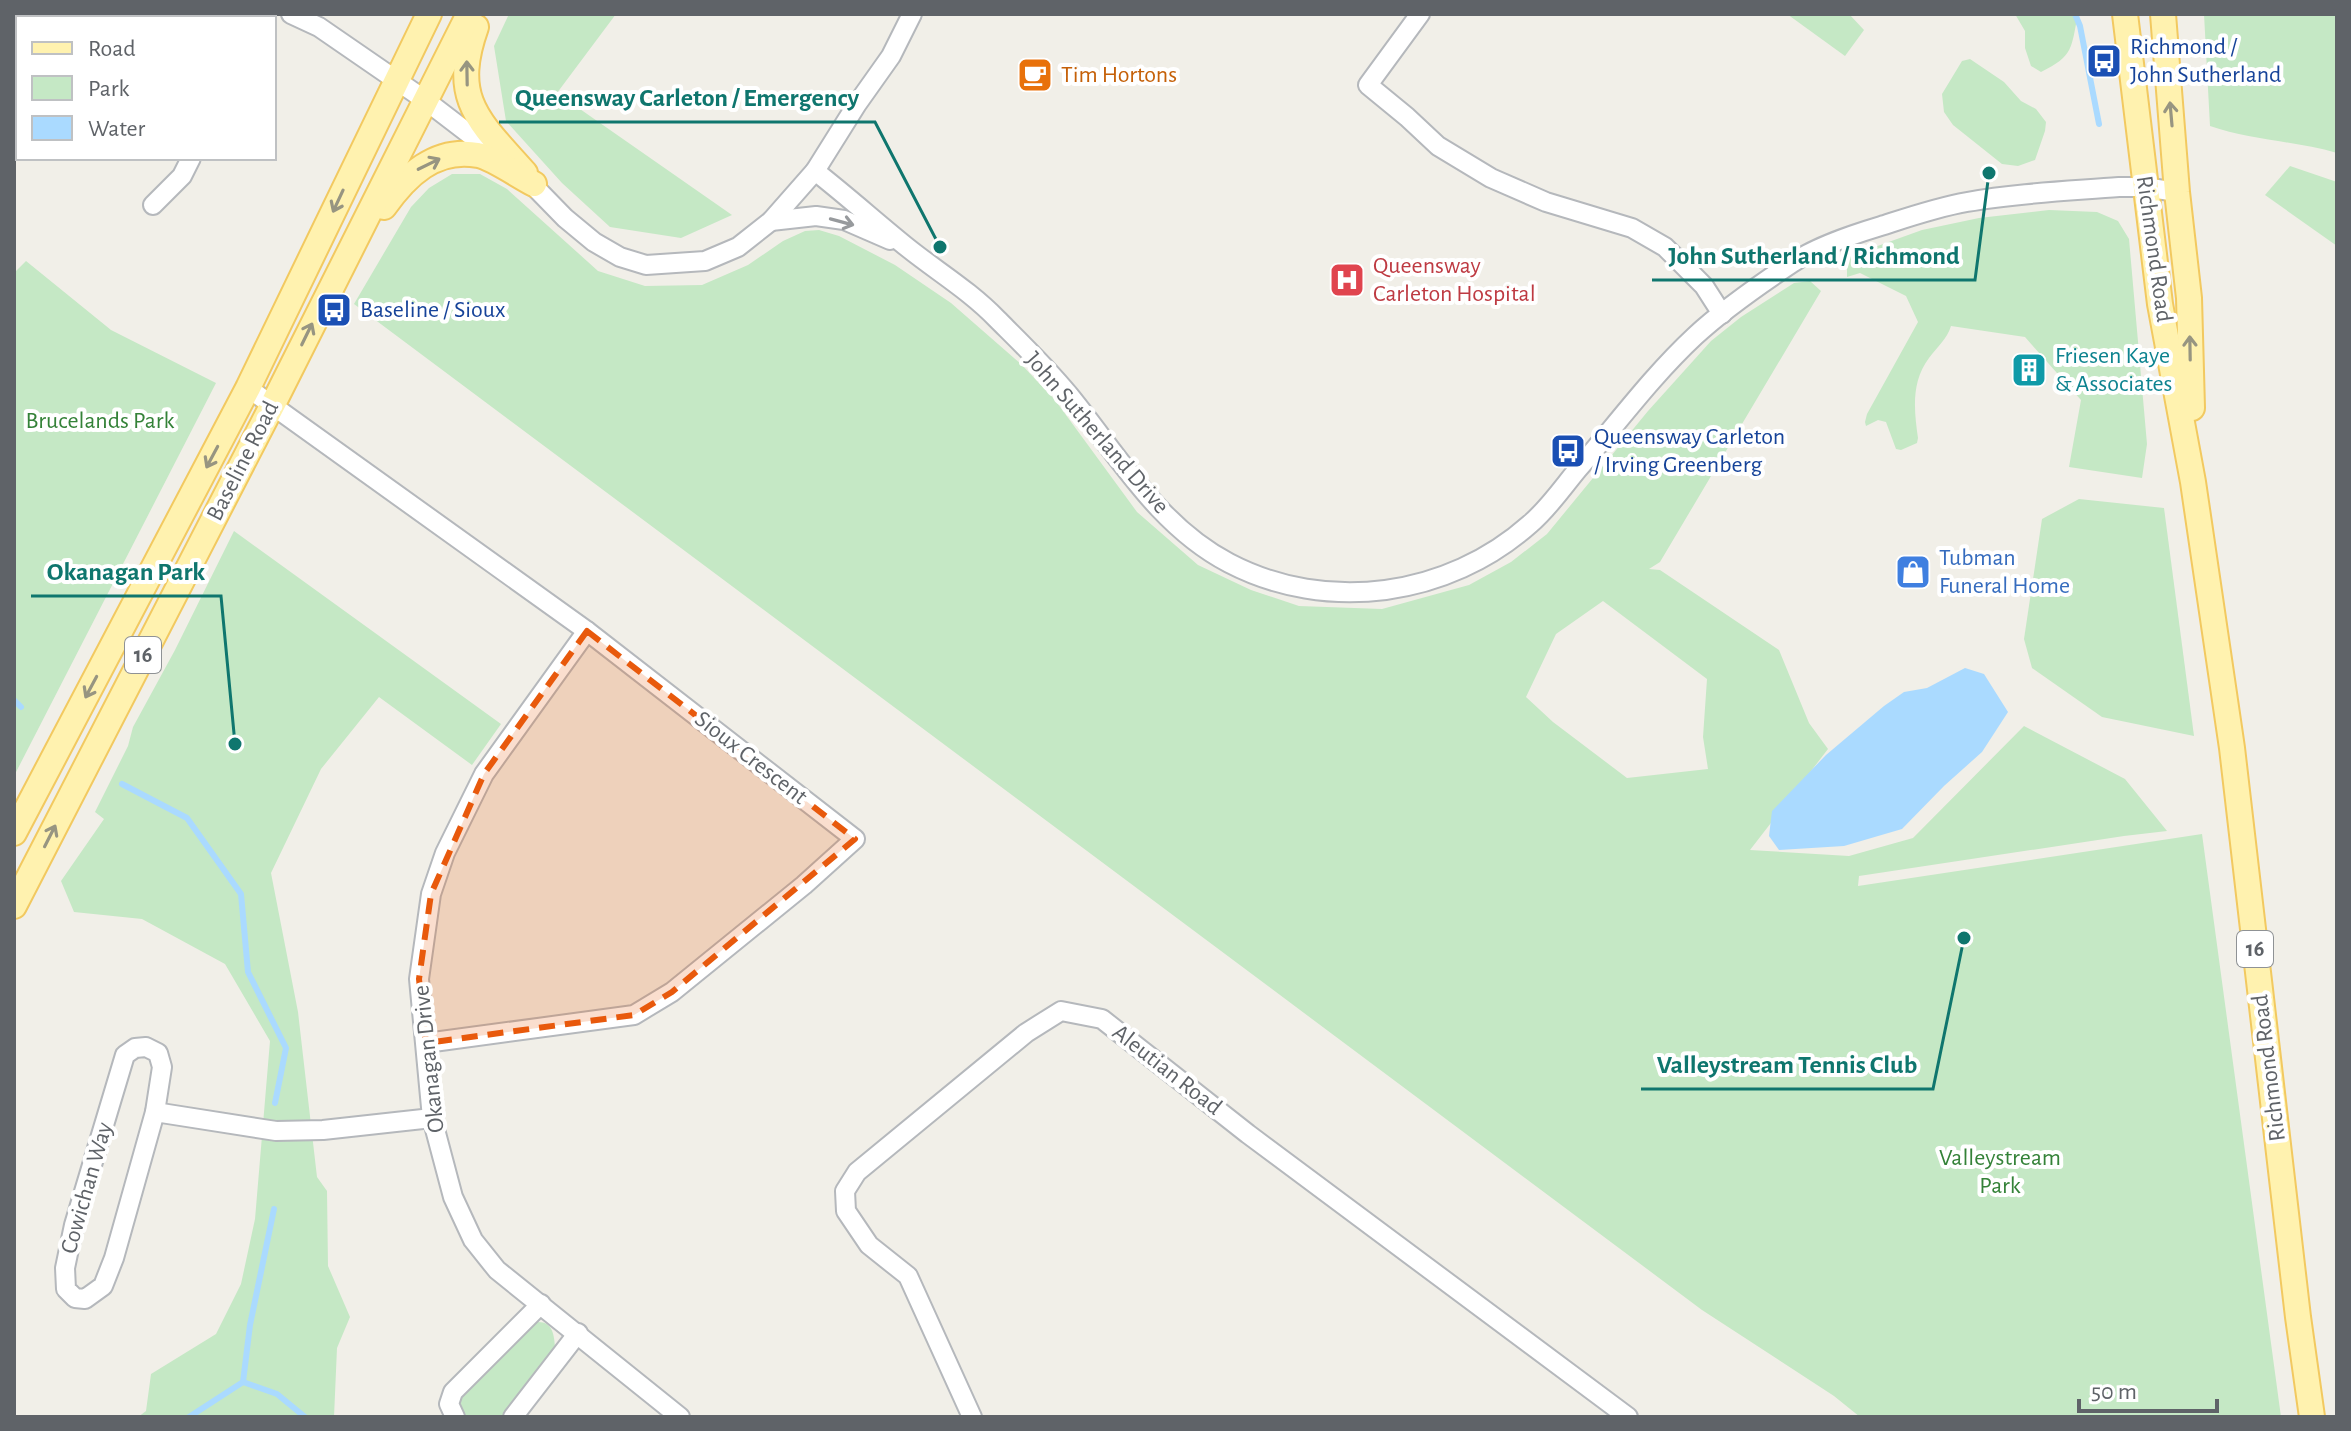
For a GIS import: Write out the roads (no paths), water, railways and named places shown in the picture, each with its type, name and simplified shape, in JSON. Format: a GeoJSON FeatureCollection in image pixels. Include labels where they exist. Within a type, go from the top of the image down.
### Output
{"type":"FeatureCollection","features":[{"type":"Feature","properties":{"kind":"main road","name":"Baseline Road"},"geometry":{"type":"LineString","coordinates":[[14,833],[248,388],[429,14]]}},
{"type":"Feature","properties":{"kind":"main road","name":"Baseline Road"},"geometry":{"type":"LineString","coordinates":[[14,906],[273,404],[469,14]]}},
{"type":"Feature","properties":{"kind":"main road"},"geometry":{"type":"LineString","coordinates":[[480,14],[467,51],[465,76],[470,104],[478,119],[534,184]]}},
{"type":"Feature","properties":{"kind":"main road","name":"Richmond Road"},"geometry":{"type":"LineString","coordinates":[[2125,14],[2160,304],[2193,482],[2232,748],[2312,1417]]}},
{"type":"Feature","properties":{"kind":"main road","name":"Richmond Road"},"geometry":{"type":"LineString","coordinates":[[2163,14],[2189,298],[2193,482]]}},
{"type":"Feature","properties":{"kind":"main road"},"geometry":{"type":"LineString","coordinates":[[342,264],[400,184],[415,171],[439,158],[460,154],[480,155],[534,184]]}},
{"type":"Feature","properties":{"kind":"street"},"geometry":{"type":"LineString","coordinates":[[291,14],[319,27],[425,100],[534,184],[565,218],[594,242],[620,257],[646,265],[705,261],[738,247],[771,221],[815,171],[891,56],[912,14]]}},
{"type":"Feature","properties":{"kind":"street"},"geometry":{"type":"LineString","coordinates":[[1420,14],[1368,85],[1438,146],[1491,178],[1546,202],[1632,228],[1665,247],[1704,286],[1722,314]]}},
{"type":"Feature","properties":{"kind":"street"},"geometry":{"type":"LineString","coordinates":[[153,205],[182,176],[190,160]]}},
{"type":"Feature","properties":{"kind":"street","name":"John Sutherland Drive"},"geometry":{"type":"LineString","coordinates":[[815,171],[996,318],[1068,394],[1143,492],[1198,544],[1229,563],[1296,587],[1367,593],[1419,585],[1467,566],[1506,544],[1533,522],[1694,337],[1796,261],[1854,234],[1966,202],[2144,187],[2177,192]]}},
{"type":"Feature","properties":{"kind":"street","name":"John Sutherland Drive"},"geometry":{"type":"LineString","coordinates":[[771,221],[816,216],[844,220],[908,248]]}},
{"type":"Feature","properties":{"kind":"street","name":"Sioux Crescent"},"geometry":{"type":"LineString","coordinates":[[248,388],[587,631],[855,839],[804,885],[672,992],[634,1015],[426,1043]]}},
{"type":"Feature","properties":{"kind":"street","name":"Okanagan Drive"},"geometry":{"type":"LineString","coordinates":[[587,631],[484,774],[445,853],[431,894],[419,979],[432,1118],[453,1197],[473,1240],[497,1270],[680,1417]]}},
{"type":"Feature","properties":{"kind":"street","name":"Aleutian Road"},"geometry":{"type":"LineString","coordinates":[[972,1417],[908,1276],[869,1245],[846,1211],[845,1191],[857,1172],[1026,1033],[1061,1011],[1102,1019],[1248,1134],[1628,1417]]}},
{"type":"Feature","properties":{"kind":"street","name":"Cowichan Way"},"geometry":{"type":"LineString","coordinates":[[146,1047],[158,1053],[162,1067],[155,1112],[114,1258],[103,1286],[85,1299],[75,1298],[66,1289],[65,1268],[74,1225],[125,1055],[135,1048],[146,1047]]}},
{"type":"Feature","properties":{"kind":"street"},"geometry":{"type":"LineString","coordinates":[[155,1112],[276,1131],[323,1130],[432,1118]]}},
{"type":"Feature","properties":{"kind":"street"},"geometry":{"type":"LineString","coordinates":[[455,1417],[449,1404],[453,1392],[541,1304]]}},
{"type":"Feature","properties":{"kind":"street"},"geometry":{"type":"LineString","coordinates":[[513,1417],[578,1333]]}},
{"type":"Feature","properties":{"kind":"water"},"geometry":{"type":"Polygon","coordinates":[[[1965,668],[1984,674],[2008,712],[1982,752],[1902,829],[1844,846],[1779,850],[1769,836],[1772,811],[1826,755],[1904,692],[1927,688],[1965,668]]]}},
{"type":"Feature","properties":{"kind":"waterway"},"geometry":{"type":"LineString","coordinates":[[2075,14],[2099,124]]}},
{"type":"Feature","properties":{"kind":"waterway"},"geometry":{"type":"LineString","coordinates":[[14,700],[21,707]]}},
{"type":"Feature","properties":{"kind":"waterway"},"geometry":{"type":"LineString","coordinates":[[122,784],[187,818],[241,894],[248,972],[286,1048],[275,1103]]}},
{"type":"Feature","properties":{"kind":"waterway"},"geometry":{"type":"LineString","coordinates":[[243,1382],[250,1325],[274,1209]]}},
{"type":"Feature","properties":{"kind":"waterway"},"geometry":{"type":"LineString","coordinates":[[189,1417],[243,1382],[277,1394],[305,1417]]}},
{"type":"Feature","properties":{"kind":"place","name":"Richmond / John Sutherland"},"geometry":{"type":"Point","coordinates":[2104,61]}},
{"type":"Feature","properties":{"kind":"place","name":"Tim Hortons"},"geometry":{"type":"Point","coordinates":[1035,75]}},
{"type":"Feature","properties":{"kind":"place","name":"John Sutherland / Richmond"},"geometry":{"type":"Point","coordinates":[1989,173]}},
{"type":"Feature","properties":{"kind":"place","name":"Queensway Carleton / Emergency"},"geometry":{"type":"Point","coordinates":[940,247]}},
{"type":"Feature","properties":{"kind":"place","name":"Queensway Carleton Hospital"},"geometry":{"type":"Point","coordinates":[1347,280]}},
{"type":"Feature","properties":{"kind":"place","name":"Baseline / Sioux"},"geometry":{"type":"Point","coordinates":[334,310]}},
{"type":"Feature","properties":{"kind":"place","name":"Friesen Kaye & Associates"},"geometry":{"type":"Point","coordinates":[2029,370]}},
{"type":"Feature","properties":{"kind":"place","name":"Queensway Carleton / Irving Greenberg"},"geometry":{"type":"Point","coordinates":[1568,451]}},
{"type":"Feature","properties":{"kind":"place","name":"Tubman Funeral Home"},"geometry":{"type":"Point","coordinates":[1913,572]}},
{"type":"Feature","properties":{"kind":"place","name":"Okanagan Park"},"geometry":{"type":"Point","coordinates":[235,744]}},
{"type":"Feature","properties":{"kind":"place","name":"Valleystream Tennis Club"},"geometry":{"type":"Point","coordinates":[1964,938]}},
{"type":"Feature","properties":{"kind":"park label","name":"Brucelands Park"},"geometry":{"type":"Point","coordinates":[100,421]}},
{"type":"Feature","properties":{"kind":"park label","name":"Valleystream Park"},"geometry":{"type":"Point","coordinates":[2000,1172]}}]}
